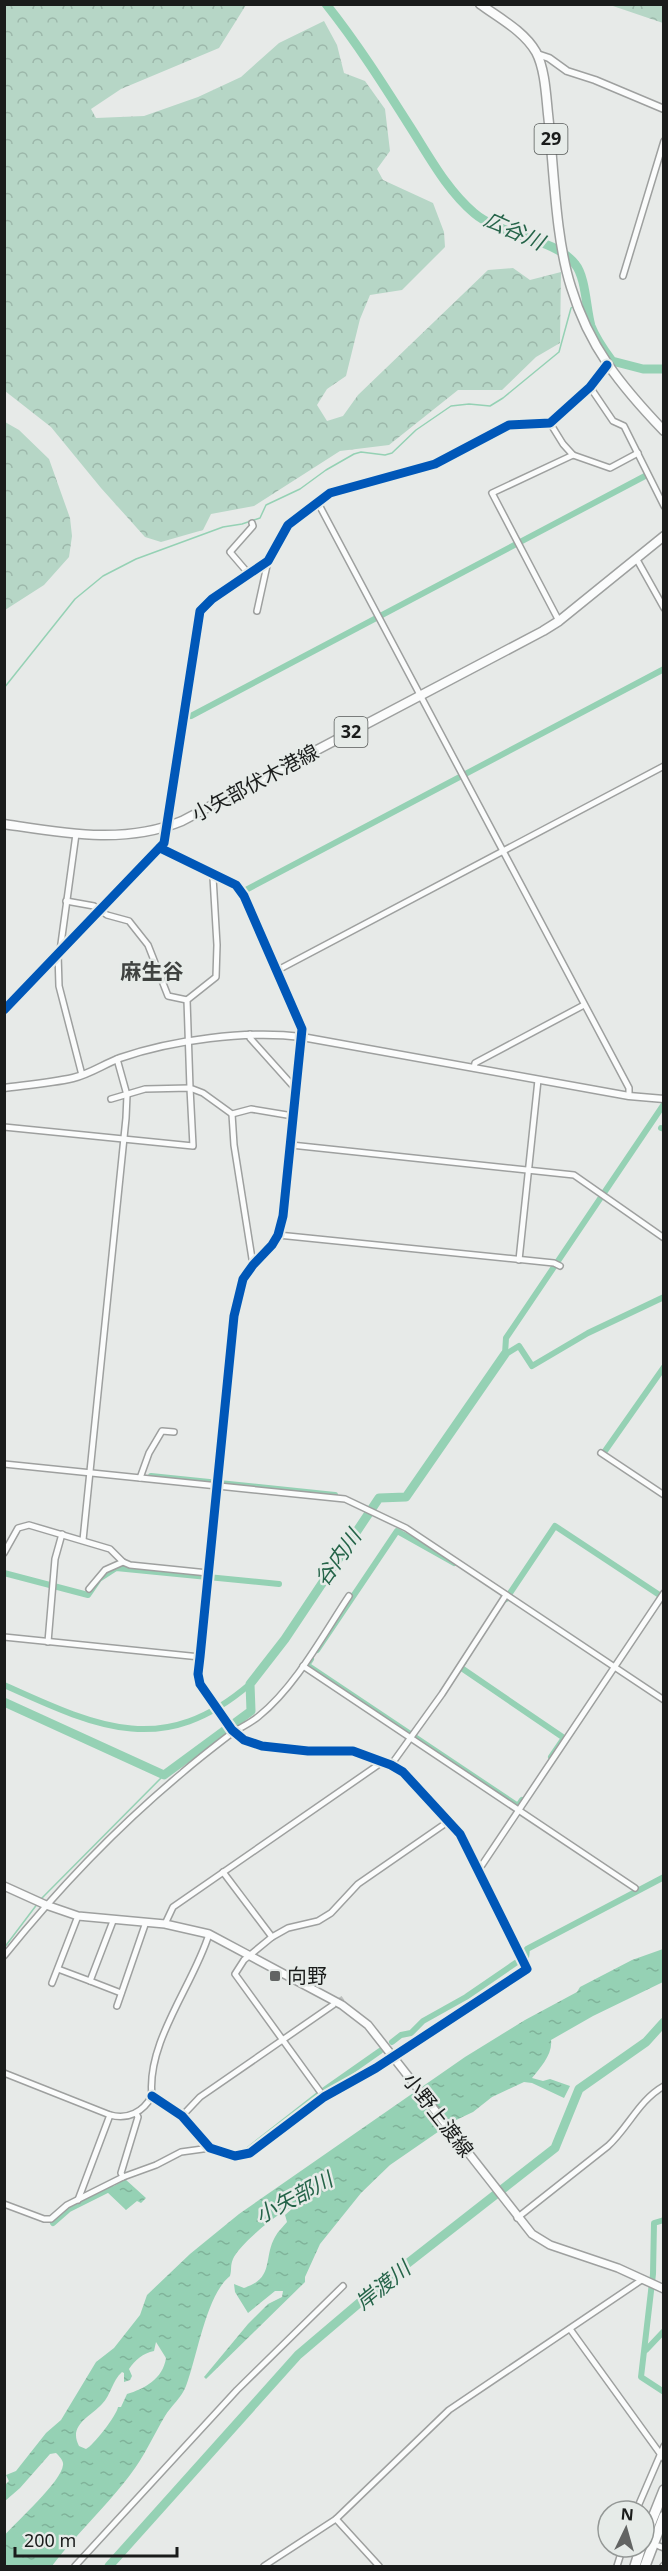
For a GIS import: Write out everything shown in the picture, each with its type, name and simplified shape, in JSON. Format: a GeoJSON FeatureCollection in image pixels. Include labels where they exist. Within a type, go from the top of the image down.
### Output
{"type":"FeatureCollection","features":[{"type":"Feature","properties":{"kind":"highway"},"geometry":{"type":"LineString","coordinates":[[656,2508],[663,2490]]}},
{"type":"Feature","properties":{"kind":"highway"},"geometry":{"type":"LineString","coordinates":[[645,2566],[663,2516]]}},
{"type":"Feature","properties":{"kind":"main road","name":"29"},"geometry":{"type":"LineString","coordinates":[[480,4],[529,42],[537,54],[545,87],[562,242],[570,285],[589,337],[624,387],[663,431]]}},
{"type":"Feature","properties":{"kind":"main road","name":"小矢部伏木港線"},"geometry":{"type":"LineString","coordinates":[[4,824],[76,834],[112,836],[140,833],[167,826],[201,812],[559,621],[663,536]]}},
{"type":"Feature","properties":{"kind":"main road","name":"小野上渡線"},"geometry":{"type":"LineString","coordinates":[[4,1886],[46,1905],[78,1916],[165,1924],[209,1934],[342,2005],[368,2025],[531,2234],[550,2245],[618,2268],[653,2284]]}},
{"type":"Feature","properties":{"kind":"street"},"geometry":{"type":"LineString","coordinates":[[537,54],[549,58],[567,71],[595,80],[663,110]]}},
{"type":"Feature","properties":{"kind":"street"},"geometry":{"type":"LineString","coordinates":[[623,276],[663,141]]}},
{"type":"Feature","properties":{"kind":"street"},"geometry":{"type":"LineString","coordinates":[[257,611],[268,561],[288,525],[317,501],[330,493],[435,464],[509,425],[550,423],[590,387],[607,365]]}},
{"type":"Feature","properties":{"kind":"street"},"geometry":{"type":"LineString","coordinates":[[590,387],[613,421],[624,426],[663,506]]}},
{"type":"Feature","properties":{"kind":"street"},"geometry":{"type":"LineString","coordinates":[[550,423],[573,455],[610,468],[638,453]]}},
{"type":"Feature","properties":{"kind":"street"},"geometry":{"type":"LineString","coordinates":[[559,621],[492,493],[573,455]]}},
{"type":"Feature","properties":{"kind":"street"},"geometry":{"type":"LineString","coordinates":[[317,501],[629,1088],[629,1096]]}},
{"type":"Feature","properties":{"kind":"street"},"geometry":{"type":"LineString","coordinates":[[248,573],[230,552],[254,525],[252,523]]}},
{"type":"Feature","properties":{"kind":"street"},"geometry":{"type":"LineString","coordinates":[[636,558],[663,608]]}},
{"type":"Feature","properties":{"kind":"street"},"geometry":{"type":"LineString","coordinates":[[4,1010],[164,843],[200,612],[212,599],[268,561]]}},
{"type":"Feature","properties":{"kind":"street"},"geometry":{"type":"LineString","coordinates":[[276,970],[663,766]]}},
{"type":"Feature","properties":{"kind":"street"},"geometry":{"type":"LineString","coordinates":[[76,834],[59,952],[59,986],[82,1075]]}},
{"type":"Feature","properties":{"kind":"street"},"geometry":{"type":"LineString","coordinates":[[4,2204],[44,2219],[51,2219],[67,2205],[123,2176],[156,2165],[181,2152],[210,2148],[235,2156],[250,2153],[322,2094],[376,2068],[527,1969],[460,1834],[403,1773],[391,1765],[353,1751],[308,1751],[262,1746],[244,1740],[233,1731],[200,1684],[198,1674],[234,1316],[238,1291],[253,1265],[278,1235],[283,1216],[302,1029],[244,896],[236,885],[160,848]]}},
{"type":"Feature","properties":{"kind":"street"},"geometry":{"type":"LineString","coordinates":[[187,1000],[216,977],[217,945],[213,878],[215,873]]}},
{"type":"Feature","properties":{"kind":"street"},"geometry":{"type":"LineString","coordinates":[[66,901],[94,906],[107,915],[129,921],[148,945],[168,996],[187,1000]]}},
{"type":"Feature","properties":{"kind":"street"},"geometry":{"type":"LineString","coordinates":[[4,1127],[193,1146],[187,1000]]}},
{"type":"Feature","properties":{"kind":"street"},"geometry":{"type":"LineString","coordinates":[[474,1068],[475,1063],[584,1005]]}},
{"type":"Feature","properties":{"kind":"street"},"geometry":{"type":"LineString","coordinates":[[4,1088],[82,1075],[117,1059],[189,1043],[250,1035],[302,1038],[629,1096],[661,1099]]}},
{"type":"Feature","properties":{"kind":"street"},"geometry":{"type":"LineString","coordinates":[[250,1035],[250,1038],[292,1086],[296,1087]]}},
{"type":"Feature","properties":{"kind":"street"},"geometry":{"type":"LineString","coordinates":[[83,1540],[88,1473],[124,1140],[127,1095],[117,1059]]}},
{"type":"Feature","properties":{"kind":"street"},"geometry":{"type":"LineString","coordinates":[[519,1260],[538,1080]]}},
{"type":"Feature","properties":{"kind":"street"},"geometry":{"type":"LineString","coordinates":[[111,1099],[145,1089],[190,1088],[203,1093],[232,1114]]}},
{"type":"Feature","properties":{"kind":"street"},"geometry":{"type":"LineString","coordinates":[[232,1114],[251,1109],[293,1116]]}},
{"type":"Feature","properties":{"kind":"street"},"geometry":{"type":"LineString","coordinates":[[232,1114],[234,1145],[253,1265]]}},
{"type":"Feature","properties":{"kind":"street"},"geometry":{"type":"LineString","coordinates":[[291,1145],[574,1175],[663,1238]]}},
{"type":"Feature","properties":{"kind":"street"},"geometry":{"type":"LineString","coordinates":[[278,1235],[557,1264]]}},
{"type":"Feature","properties":{"kind":"street"},"geometry":{"type":"LineString","coordinates":[[140,1478],[148,1453],[162,1431],[174,1432]]}},
{"type":"Feature","properties":{"kind":"street"},"geometry":{"type":"LineString","coordinates":[[601,1453],[663,1495]]}},
{"type":"Feature","properties":{"kind":"street"},"geometry":{"type":"LineString","coordinates":[[4,1464],[345,1499],[390,1519],[663,1700]]}},
{"type":"Feature","properties":{"kind":"street"},"geometry":{"type":"LineString","coordinates":[[4,1553],[18,1528],[22,1526],[62,1534],[111,1549],[123,1562],[130,1565],[208,1573]]}},
{"type":"Feature","properties":{"kind":"street"},"geometry":{"type":"LineString","coordinates":[[48,1642],[55,1558],[62,1534]]}},
{"type":"Feature","properties":{"kind":"street"},"geometry":{"type":"LineString","coordinates":[[89,1589],[105,1570],[123,1562]]}},
{"type":"Feature","properties":{"kind":"street"},"geometry":{"type":"LineString","coordinates":[[477,1868],[482,1865],[663,1593]]}},
{"type":"Feature","properties":{"kind":"street"},"geometry":{"type":"LineString","coordinates":[[391,1765],[442,1694],[506,1595]]}},
{"type":"Feature","properties":{"kind":"street"},"geometry":{"type":"LineString","coordinates":[[4,1956],[46,1905],[108,1840],[165,1787],[233,1731],[259,1716],[303,1665],[349,1596]]}},
{"type":"Feature","properties":{"kind":"street"},"geometry":{"type":"LineString","coordinates":[[4,1637],[200,1657]]}},
{"type":"Feature","properties":{"kind":"street"},"geometry":{"type":"LineString","coordinates":[[303,1665],[635,1888]]}},
{"type":"Feature","properties":{"kind":"street"},"geometry":{"type":"LineString","coordinates":[[165,1924],[173,1907],[378,1765],[379,1760]]}},
{"type":"Feature","properties":{"kind":"street"},"geometry":{"type":"LineString","coordinates":[[322,2094],[236,1974],[244,1960],[272,1937],[288,1928],[318,1921],[331,1913],[358,1884],[449,1821]]}},
{"type":"Feature","properties":{"kind":"street"},"geometry":{"type":"LineString","coordinates":[[224,1872],[272,1937]]}},
{"type":"Feature","properties":{"kind":"street"},"geometry":{"type":"LineString","coordinates":[[52,1983],[78,1916]]}},
{"type":"Feature","properties":{"kind":"street"},"geometry":{"type":"LineString","coordinates":[[90,1981],[113,1921]]}},
{"type":"Feature","properties":{"kind":"street"},"geometry":{"type":"LineString","coordinates":[[117,2006],[146,1922]]}},
{"type":"Feature","properties":{"kind":"street"},"geometry":{"type":"LineString","coordinates":[[152,2096],[151,2086],[162,2038],[209,1934]]}},
{"type":"Feature","properties":{"kind":"street"},"geometry":{"type":"LineString","coordinates":[[58,1969],[121,1993]]}},
{"type":"Feature","properties":{"kind":"street"},"geometry":{"type":"LineString","coordinates":[[182,2116],[200,2097],[333,2005]]}},
{"type":"Feature","properties":{"kind":"street"},"geometry":{"type":"LineString","coordinates":[[4,2073],[121,2118],[136,2112],[152,2096]]}},
{"type":"Feature","properties":{"kind":"street"},"geometry":{"type":"LineString","coordinates":[[518,2218],[608,2146],[620,2135],[642,2104],[663,2086]]}},
{"type":"Feature","properties":{"kind":"street"},"geometry":{"type":"LineString","coordinates":[[152,2096],[182,2116],[210,2148]]}},
{"type":"Feature","properties":{"kind":"street"},"geometry":{"type":"LineString","coordinates":[[123,2176],[121,2173],[138,2117],[136,2112]]}},
{"type":"Feature","properties":{"kind":"street"},"geometry":{"type":"LineString","coordinates":[[78,2200],[110,2115]]}},
{"type":"Feature","properties":{"kind":"street"},"geometry":{"type":"LineString","coordinates":[[264,2566],[336,2519],[449,2410],[570,2329],[653,2284]]}},
{"type":"Feature","properties":{"kind":"street"},"geometry":{"type":"LineString","coordinates":[[75,2566],[237,2390],[343,2286]]}},
{"type":"Feature","properties":{"kind":"street"},"geometry":{"type":"LineString","coordinates":[[570,2329],[661,2456]]}},
{"type":"Feature","properties":{"kind":"street"},"geometry":{"type":"LineString","coordinates":[[641,2499],[661,2456],[663,2446]]}},
{"type":"Feature","properties":{"kind":"street"},"geometry":{"type":"LineString","coordinates":[[336,2519],[378,2566]]}},
{"type":"Feature","properties":{"kind":"green space"},"geometry":{"type":"Polygon","coordinates":[[[4,5],[246,5],[219,48],[121,89],[91,109],[96,118],[144,116],[198,97],[241,77],[279,43],[324,21],[337,45],[344,73],[365,81],[385,109],[390,151],[377,169],[383,180],[433,203],[444,232],[445,247],[402,290],[370,295],[360,319],[346,376],[327,389],[317,405],[327,421],[343,416],[358,395],[488,270],[513,268],[530,280],[561,272],[560,343],[536,357],[502,390],[458,390],[389,445],[340,451],[254,506],[211,514],[203,530],[161,542],[145,537],[51,427],[5,391],[4,5]]]}},
{"type":"Feature","properties":{"kind":"green space"},"geometry":{"type":"Polygon","coordinates":[[[610,5],[663,5],[663,23],[610,5]]]}},
{"type":"Feature","properties":{"kind":"green space"},"geometry":{"type":"Polygon","coordinates":[[[5,422],[19,430],[49,459],[70,518],[72,536],[69,557],[44,585],[5,610],[5,422]]]}},
{"type":"Feature","properties":{"kind":"water","name":"小矢部川"},"geometry":{"type":"Polygon","coordinates":[[[663,1949],[663,1982],[593,2016],[551,2040],[548,2056],[532,2078],[543,2081],[550,2079],[570,2086],[564,2098],[532,2083],[524,2082],[492,2097],[473,2112],[454,2121],[390,2165],[361,2193],[320,2244],[305,2277],[305,2282],[206,2379],[204,2377],[248,2324],[268,2304],[282,2297],[283,2291],[275,2291],[248,2313],[235,2292],[234,2284],[244,2288],[260,2279],[267,2267],[271,2245],[287,2222],[285,2215],[294,2207],[279,2214],[251,2237],[233,2259],[230,2276],[222,2285],[208,2312],[184,2390],[165,2416],[130,2475],[52,2566],[5,2566],[4,2536],[47,2491],[61,2472],[63,2463],[56,2453],[50,2454],[20,2488],[5,2501],[5,2485],[9,2481],[6,2475],[16,2471],[46,2433],[61,2420],[96,2362],[114,2348],[140,2315],[147,2295],[190,2254],[239,2214],[465,2057],[525,2020],[577,1992],[580,1987],[632,1960],[663,1949]],[[156,2342],[154,2351],[140,2357],[129,2369],[132,2376],[130,2380],[124,2382],[122,2372],[105,2400],[78,2427],[76,2439],[79,2446],[86,2449],[94,2442],[118,2407],[121,2407],[127,2394],[152,2382],[161,2372],[166,2358],[156,2342]]]}},
{"type":"Feature","properties":{"kind":"water"},"geometry":{"type":"Polygon","coordinates":[[[125,2179],[146,2198],[141,2203],[137,2201],[126,2210],[106,2191],[125,2179]]]}},
{"type":"Feature","properties":{"kind":"waterway","name":"広谷川"},"geometry":{"type":"LineString","coordinates":[[326,4],[369,64],[439,172],[464,204],[486,221],[554,248],[575,264],[584,285],[591,326],[612,361],[643,369],[664,369]]}},
{"type":"Feature","properties":{"kind":"waterway"},"geometry":{"type":"LineString","coordinates":[[4,688],[75,599],[103,576],[136,559],[223,527],[260,518],[266,505],[300,489],[326,470],[354,454],[361,452],[385,455],[392,453],[416,430],[451,406],[469,404],[490,406],[559,352],[571,308],[574,306]]}},
{"type":"Feature","properties":{"kind":"waterway"},"geometry":{"type":"LineString","coordinates":[[191,716],[645,476]]}},
{"type":"Feature","properties":{"kind":"waterway"},"geometry":{"type":"LineString","coordinates":[[244,891],[664,669]]}},
{"type":"Feature","properties":{"kind":"waterway"},"geometry":{"type":"LineString","coordinates":[[505,1354],[506,1338],[664,1104]]}},
{"type":"Feature","properties":{"kind":"waterway","name":"谷内川"},"geometry":{"type":"LineString","coordinates":[[506,1354],[519,1346],[532,1366],[588,1333],[664,1297]]}},
{"type":"Feature","properties":{"kind":"waterway","name":"谷内川"},"geometry":{"type":"LineString","coordinates":[[4,1702],[164,1775],[251,1711],[250,1684],[285,1639],[379,1498],[406,1497],[505,1354]]}},
{"type":"Feature","properties":{"kind":"waterway"},"geometry":{"type":"LineString","coordinates":[[605,1451],[664,1367]]}},
{"type":"Feature","properties":{"kind":"waterway"},"geometry":{"type":"LineString","coordinates":[[151,1476],[335,1495]]}},
{"type":"Feature","properties":{"kind":"waterway"},"geometry":{"type":"LineString","coordinates":[[506,1599],[555,1526],[664,1598]]}},
{"type":"Feature","properties":{"kind":"waterway"},"geometry":{"type":"LineString","coordinates":[[317,1650],[397,1531],[454,1563]]}},
{"type":"Feature","properties":{"kind":"waterway"},"geometry":{"type":"LineString","coordinates":[[4,1573],[88,1595],[99,1579],[116,1568],[279,1584]]}},
{"type":"Feature","properties":{"kind":"waterway"},"geometry":{"type":"LineString","coordinates":[[311,1659],[307,1665],[518,1806],[522,1800]]}},
{"type":"Feature","properties":{"kind":"waterway"},"geometry":{"type":"LineString","coordinates":[[464,1662],[460,1667],[564,1738],[551,1757]]}},
{"type":"Feature","properties":{"kind":"waterway"},"geometry":{"type":"LineString","coordinates":[[4,1685],[69,1713],[100,1723],[129,1728],[158,1728],[188,1722],[218,1707],[250,1684]]}},
{"type":"Feature","properties":{"kind":"waterway"},"geometry":{"type":"LineString","coordinates":[[41,1899],[164,1775]]}},
{"type":"Feature","properties":{"kind":"waterway"},"geometry":{"type":"LineString","coordinates":[[526,1958],[527,1949],[664,1877]]}},
{"type":"Feature","properties":{"kind":"waterway"},"geometry":{"type":"LineString","coordinates":[[4,1948],[38,1903]]}},
{"type":"Feature","properties":{"kind":"waterway"},"geometry":{"type":"LineString","coordinates":[[392,2042],[401,2035],[411,2033],[423,2021],[466,1997],[520,1960]]}},
{"type":"Feature","properties":{"kind":"waterway","name":"岸渡川"},"geometry":{"type":"LineString","coordinates":[[109,2566],[298,2355],[385,2281],[555,2148],[579,2089],[646,2042],[664,2022]]}},
{"type":"Feature","properties":{"kind":"waterway"},"geometry":{"type":"LineString","coordinates":[[249,2149],[323,2091],[380,2051]]}},
{"type":"Feature","properties":{"kind":"waterway"},"geometry":{"type":"LineString","coordinates":[[53,2223],[69,2209],[111,2188]]}},
{"type":"Feature","properties":{"kind":"waterway"},"geometry":{"type":"LineString","coordinates":[[664,2220],[654,2223],[653,2274],[641,2377],[664,2392]]}},
{"type":"Feature","properties":{"kind":"waterway"},"geometry":{"type":"LineString","coordinates":[[646,2350],[664,2331]]}},
{"type":"Feature","properties":{"kind":"tunnel"},"geometry":{"type":"LineString","coordinates":[[334,2004],[343,1998]]}},
{"type":"Feature","properties":{"kind":"cycle path"},"geometry":{"type":"LineString","coordinates":[[4,1010],[164,843],[200,611],[212,599],[268,561],[288,525],[330,493],[435,464],[509,425],[550,423],[590,387],[607,365]]}},
{"type":"Feature","properties":{"kind":"cycle path"},"geometry":{"type":"LineString","coordinates":[[152,2096],[182,2116],[210,2148],[235,2156],[250,2153],[324,2097],[376,2068],[527,1969],[460,1834],[403,1772],[391,1765],[353,1751],[308,1751],[262,1746],[244,1740],[232,1730],[200,1684],[198,1674],[234,1316],[243,1279],[272,1245],[278,1235],[283,1216],[302,1029],[244,896],[236,885],[160,848]]}},
{"type":"Feature","properties":{"kind":"place","name":"向野"},"geometry":{"type":"Point","coordinates":[275,1976]}},
{"type":"Feature","properties":{"kind":"district","name":"麻生谷"},"geometry":{"type":"Point","coordinates":[152,972]}}]}
